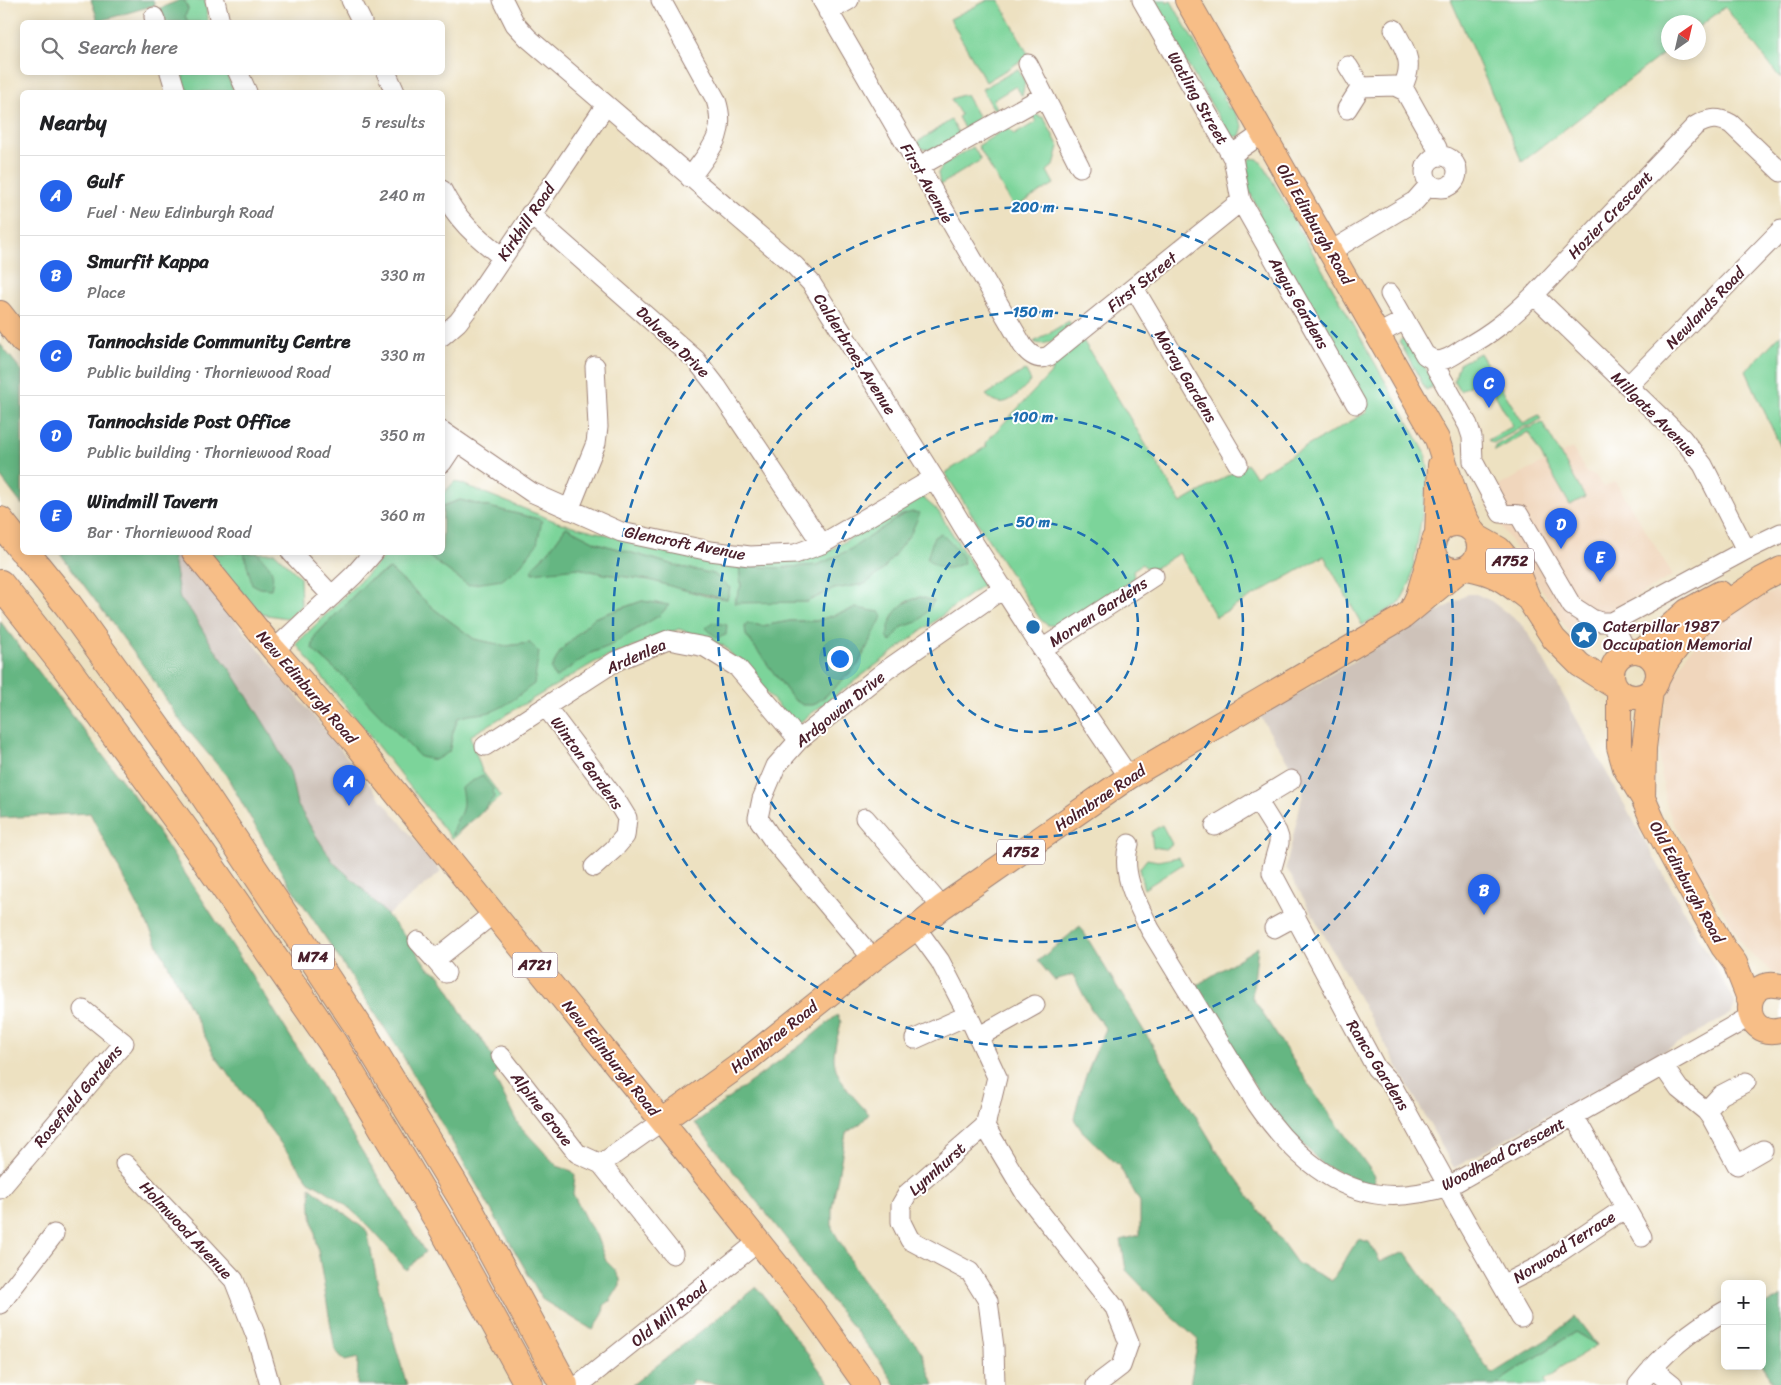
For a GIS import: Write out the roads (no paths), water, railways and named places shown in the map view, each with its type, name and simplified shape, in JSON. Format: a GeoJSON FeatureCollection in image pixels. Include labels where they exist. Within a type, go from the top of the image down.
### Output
{"type":"FeatureCollection","features":[{"type":"Feature","properties":{"kind":"highway"},"geometry":{"type":"LineString","coordinates":[[0,521],[20,546]]}},
{"type":"Feature","properties":{"kind":"highway","name":"M74"},"geometry":{"type":"LineString","coordinates":[[28,555],[68,605],[190,774],[360,1029],[467,1206],[564,1385]]}},
{"type":"Feature","properties":{"kind":"highway","name":"M74"},"geometry":{"type":"LineString","coordinates":[[0,584],[65,666],[185,830],[332,1042],[443,1228],[529,1385]]}},
{"type":"Feature","properties":{"kind":"main road","name":"Old Edinburgh Road"},"geometry":{"type":"LineString","coordinates":[[1187,0],[1378,334],[1441,449],[1461,510],[1474,533]]}},
{"type":"Feature","properties":{"kind":"main road"},"geometry":{"type":"LineString","coordinates":[[0,313],[20,338]]}},
{"type":"Feature","properties":{"kind":"main road"},"geometry":{"type":"LineString","coordinates":[[1412,609],[1418,596],[1434,541],[1442,528],[1450,524],[1457,524],[1465,526],[1474,533],[1479,544],[1477,557],[1463,569],[1445,568],[1434,556],[1434,541],[1441,449]]}},
{"type":"Feature","properties":{"kind":"main road","name":"A752"},"geometry":{"type":"LineString","coordinates":[[1474,533],[1499,549],[1516,569],[1529,600],[1554,639],[1564,648],[1596,660],[1628,654]]}},
{"type":"Feature","properties":{"kind":"main road","name":"New Edinburgh Road"},"geometry":{"type":"LineString","coordinates":[[196,555],[274,650],[352,739],[662,1121],[812,1309],[866,1385]]}},
{"type":"Feature","properties":{"kind":"main road","name":"A752"},"geometry":{"type":"LineString","coordinates":[[1463,569],[1483,571],[1502,579],[1529,600]]}},
{"type":"Feature","properties":{"kind":"main road","name":"Holmbrae Road"},"geometry":{"type":"LineString","coordinates":[[662,1121],[744,1062],[872,959],[942,907],[1129,777],[1404,617],[1463,569]]}},
{"type":"Feature","properties":{"kind":"main road"},"geometry":{"type":"LineString","coordinates":[[1616,689],[1611,672],[1628,654],[1687,611],[1722,592],[1772,574]]}},
{"type":"Feature","properties":{"kind":"main road"},"geometry":{"type":"LineString","coordinates":[[1564,648],[1580,665],[1625,696],[1639,698],[1654,686],[1667,661],[1681,642],[1707,616],[1772,574]]}},
{"type":"Feature","properties":{"kind":"main road"},"geometry":{"type":"LineString","coordinates":[[1628,654],[1647,655],[1656,666],[1654,686]]}},
{"type":"Feature","properties":{"kind":"main road","name":"Old Edinburgh Road"},"geometry":{"type":"LineString","coordinates":[[1643,798],[1644,748],[1654,686]]}},
{"type":"Feature","properties":{"kind":"main road","name":"Old Edinburgh Road"},"geometry":{"type":"LineString","coordinates":[[1616,689],[1619,747],[1625,768],[1643,798],[1653,822],[1677,866],[1723,947],[1735,963],[1751,1008]]}},
{"type":"Feature","properties":{"kind":"main road","name":"Old Edinburgh Road"},"geometry":{"type":"LineString","coordinates":[[1735,963],[1778,985]]}},
{"type":"Feature","properties":{"kind":"main road","name":"Old Edinburgh Road"},"geometry":{"type":"LineString","coordinates":[[1751,1008],[1757,990],[1762,987],[1778,985]]}},
{"type":"Feature","properties":{"kind":"main road"},"geometry":{"type":"LineString","coordinates":[[1751,1008],[1759,1027],[1778,1033]]}},
{"type":"Feature","properties":{"kind":"street"},"geometry":{"type":"LineString","coordinates":[[215,0],[220,20]]}},
{"type":"Feature","properties":{"kind":"street"},"geometry":{"type":"LineString","coordinates":[[351,0],[361,20]]}},
{"type":"Feature","properties":{"kind":"street","name":"Calderbraes Avenue"},"geometry":{"type":"LineString","coordinates":[[503,0],[521,32],[795,266],[811,283],[964,528],[1129,777]]}},
{"type":"Feature","properties":{"kind":"street"},"geometry":{"type":"LineString","coordinates":[[661,0],[716,100],[720,112],[721,121],[716,140],[690,178]]}},
{"type":"Feature","properties":{"kind":"street"},"geometry":{"type":"LineString","coordinates":[[825,6],[850,0]]}},
{"type":"Feature","properties":{"kind":"street","name":"Watling Street"},"geometry":{"type":"LineString","coordinates":[[1142,0],[1230,155],[1241,201]]}},
{"type":"Feature","properties":{"kind":"street","name":"First Avenue"},"geometry":{"type":"LineString","coordinates":[[825,6],[1023,346],[1028,352],[1040,359]]}},
{"type":"Feature","properties":{"kind":"street"},"geometry":{"type":"LineString","coordinates":[[1394,29],[1408,58],[1408,75],[1402,88]]}},
{"type":"Feature","properties":{"kind":"street"},"geometry":{"type":"LineString","coordinates":[[1028,64],[1080,167]]}},
{"type":"Feature","properties":{"kind":"street"},"geometry":{"type":"LineString","coordinates":[[1348,66],[1361,87]]}},
{"type":"Feature","properties":{"kind":"street"},"geometry":{"type":"LineString","coordinates":[[171,75],[175,90]]}},
{"type":"Feature","properties":{"kind":"street"},"geometry":{"type":"LineString","coordinates":[[239,75],[246,90]]}},
{"type":"Feature","properties":{"kind":"street"},"geometry":{"type":"LineString","coordinates":[[387,75],[394,90]]}},
{"type":"Feature","properties":{"kind":"street"},"geometry":{"type":"LineString","coordinates":[[1361,87],[1395,86],[1402,88],[1412,101],[1437,148],[1439,156]]}},
{"type":"Feature","properties":{"kind":"street"},"geometry":{"type":"LineString","coordinates":[[1347,108],[1361,87]]}},
{"type":"Feature","properties":{"kind":"street"},"geometry":{"type":"LineString","coordinates":[[918,167],[1044,96]]}},
{"type":"Feature","properties":{"kind":"street","name":"Kirkhill Road"},"geometry":{"type":"LineString","coordinates":[[445,333],[462,316],[606,105]]}},
{"type":"Feature","properties":{"kind":"street","name":"Hozier Crescent"},"geometry":{"type":"LineString","coordinates":[[1435,361],[1447,359],[1495,330],[1534,295],[1695,126],[1702,121],[1716,118],[1731,124],[1781,172]]}},
{"type":"Feature","properties":{"kind":"street"},"geometry":{"type":"LineString","coordinates":[[1230,155],[1263,133]]}},
{"type":"Feature","properties":{"kind":"street"},"geometry":{"type":"LineString","coordinates":[[1439,156],[1452,160],[1455,164],[1456,175],[1451,184],[1440,188],[1430,184],[1425,176],[1426,166],[1432,158],[1439,156]]}},
{"type":"Feature","properties":{"kind":"street"},"geometry":{"type":"LineString","coordinates":[[1331,251],[1415,201],[1430,184]]}},
{"type":"Feature","properties":{"kind":"street"},"geometry":{"type":"LineString","coordinates":[[445,195],[459,219],[470,231],[502,257]]}},
{"type":"Feature","properties":{"kind":"street","name":"First Street"},"geometry":{"type":"LineString","coordinates":[[1040,359],[1049,356],[1241,201]]}},
{"type":"Feature","properties":{"kind":"street","name":"Angus Gardens"},"geometry":{"type":"LineString","coordinates":[[1241,201],[1356,404]]}},
{"type":"Feature","properties":{"kind":"street","name":"Dalveen Drive"},"geometry":{"type":"LineString","coordinates":[[530,214],[696,360],[717,387],[822,544]]}},
{"type":"Feature","properties":{"kind":"street","name":"Newlands Road"},"geometry":{"type":"LineString","coordinates":[[1628,386],[1781,230]]}},
{"type":"Feature","properties":{"kind":"street","name":"Moray Gardens"},"geometry":{"type":"LineString","coordinates":[[1134,288],[1238,464]]}},
{"type":"Feature","properties":{"kind":"street"},"geometry":{"type":"LineString","coordinates":[[1390,294],[1425,355],[1435,361],[1436,368],[1468,425],[1472,437],[1473,460],[1501,512],[1519,515],[1572,606],[1592,619],[1601,622],[1612,622],[1781,533]]}},
{"type":"Feature","properties":{"kind":"street","name":"Millgate Avenue"},"geometry":{"type":"LineString","coordinates":[[1534,295],[1682,438],[1703,465],[1746,550]]}},
{"type":"Feature","properties":{"kind":"street"},"geometry":{"type":"LineString","coordinates":[[1378,334],[1405,320]]}},
{"type":"Feature","properties":{"kind":"street"},"geometry":{"type":"LineString","coordinates":[[569,510],[596,443],[598,427],[595,366]]}},
{"type":"Feature","properties":{"kind":"street"},"geometry":{"type":"LineString","coordinates":[[445,452],[449,437]]}},
{"type":"Feature","properties":{"kind":"street","name":"Glencroft Avenue"},"geometry":{"type":"LineString","coordinates":[[449,437],[532,492],[621,532],[718,552],[750,556],[795,554],[822,544],[934,478]]}},
{"type":"Feature","properties":{"kind":"street"},"geometry":{"type":"LineString","coordinates":[[294,555],[332,596]]}},
{"type":"Feature","properties":{"kind":"street"},"geometry":{"type":"LineString","coordinates":[[274,650],[354,575],[371,555]]}},
{"type":"Feature","properties":{"kind":"street","name":"Morven Gardens"},"geometry":{"type":"LineString","coordinates":[[1042,648],[1154,576]]}},
{"type":"Feature","properties":{"kind":"street","name":"Ardgowan Drive"},"geometry":{"type":"LineString","coordinates":[[872,959],[772,840],[758,818],[762,799],[776,766],[799,740],[885,671],[1004,588]]}},
{"type":"Feature","properties":{"kind":"street"},"geometry":{"type":"LineString","coordinates":[[1612,622],[1628,654]]}},
{"type":"Feature","properties":{"kind":"street","name":"Ardenlea"},"geometry":{"type":"LineString","coordinates":[[484,746],[616,661],[668,640],[705,647],[737,667],[799,740]]}},
{"type":"Feature","properties":{"kind":"street","name":"Winton Gardens"},"geometry":{"type":"LineString","coordinates":[[546,707],[616,800],[627,818],[625,836],[594,867]]}},
{"type":"Feature","properties":{"kind":"street"},"geometry":{"type":"LineString","coordinates":[[1215,826],[1291,780]]}},
{"type":"Feature","properties":{"kind":"street","name":"Ranco Gardens"},"geometry":{"type":"LineString","coordinates":[[1257,800],[1277,832],[1279,843],[1272,873],[1376,1068],[1392,1085],[1448,1186]]}},
{"type":"Feature","properties":{"kind":"street"},"geometry":{"type":"LineString","coordinates":[[865,818],[942,907]]}},
{"type":"Feature","properties":{"kind":"street","name":"Woodhead Crescent"},"geometry":{"type":"LineString","coordinates":[[1129,844],[1126,863],[1129,878],[1137,902],[1150,929],[1257,1104],[1281,1135],[1318,1169],[1336,1180],[1363,1191],[1378,1194],[1404,1194],[1430,1192],[1448,1186],[1663,1066],[1751,1008]]}},
{"type":"Feature","properties":{"kind":"street"},"geometry":{"type":"LineString","coordinates":[[418,941],[440,966],[494,913]]}},
{"type":"Feature","properties":{"kind":"street"},"geometry":{"type":"LineString","coordinates":[[1274,928],[1296,916]]}},
{"type":"Feature","properties":{"kind":"street"},"geometry":{"type":"LineString","coordinates":[[916,928],[940,960],[997,1077],[985,1126],[1025,1193],[1115,1308],[1129,1343],[1120,1366],[1096,1385]]}},
{"type":"Feature","properties":{"kind":"street"},"geometry":{"type":"LineString","coordinates":[[978,1037],[1035,1004]]}},
{"type":"Feature","properties":{"kind":"street","name":"Rosefield Gardens"},"geometry":{"type":"LineString","coordinates":[[0,1189],[124,1043],[83,1010]]}},
{"type":"Feature","properties":{"kind":"street"},"geometry":{"type":"LineString","coordinates":[[915,1040],[968,1015]]}},
{"type":"Feature","properties":{"kind":"street","name":"Alpine Grove"},"geometry":{"type":"LineString","coordinates":[[501,1056],[577,1153],[601,1164]]}},
{"type":"Feature","properties":{"kind":"street"},"geometry":{"type":"LineString","coordinates":[[1663,1066],[1679,1089],[1706,1110],[1737,1164],[1763,1150]]}},
{"type":"Feature","properties":{"kind":"street"},"geometry":{"type":"LineString","coordinates":[[1706,1110],[1721,1095],[1746,1082]]}},
{"type":"Feature","properties":{"kind":"street","name":"Norwood Terrace"},"geometry":{"type":"LineString","coordinates":[[1574,1116],[1642,1237]]}},
{"type":"Feature","properties":{"kind":"street"},"geometry":{"type":"LineString","coordinates":[[662,1121],[601,1164],[673,1254]]}},
{"type":"Feature","properties":{"kind":"street","name":"Lynnhurst"},"geometry":{"type":"LineString","coordinates":[[985,1126],[908,1193],[901,1205],[901,1222],[910,1240],[970,1272],[988,1301],[994,1348],[995,1385]]}},
{"type":"Feature","properties":{"kind":"street","name":"Holmwood Avenue"},"geometry":{"type":"LineString","coordinates":[[125,1164],[234,1280],[256,1336],[270,1385]]}},
{"type":"Feature","properties":{"kind":"street","name":"Norwood Terrace"},"geometry":{"type":"LineString","coordinates":[[1448,1186],[1454,1201],[1521,1318]]}},
{"type":"Feature","properties":{"kind":"street","name":"Norwood Terrace"},"geometry":{"type":"LineString","coordinates":[[1502,1285],[1536,1268],[1625,1208]]}},
{"type":"Feature","properties":{"kind":"street"},"geometry":{"type":"LineString","coordinates":[[0,1304],[54,1234]]}},
{"type":"Feature","properties":{"kind":"street","name":"Old Mill Road"},"geometry":{"type":"LineString","coordinates":[[579,1385],[758,1242]]}},
{"type":"Feature","properties":{"kind":"street"},"geometry":{"type":"LineString","coordinates":[[1638,1385],[1670,1349],[1700,1325],[1721,1313]]}},
{"type":"Feature","properties":{"kind":"street"},"geometry":{"type":"LineString","coordinates":[[1652,1368],[1673,1385]]}},
{"type":"Feature","properties":{"kind":"place","name":"Tannochside Community Centre"},"geometry":{"type":"Point","coordinates":[1489,408]}},
{"type":"Feature","properties":{"kind":"place","name":"Tannochside Post Office"},"geometry":{"type":"Point","coordinates":[1561,549]}},
{"type":"Feature","properties":{"kind":"place","name":"Windmill Tavern"},"geometry":{"type":"Point","coordinates":[1600,582]}},
{"type":"Feature","properties":{"kind":"place","name":"Caterpillar 1987 Occupation Memorial"},"geometry":{"type":"Point","coordinates":[1584,635]}},
{"type":"Feature","properties":{"kind":"place","name":"Gulf"},"geometry":{"type":"Point","coordinates":[349,806]}},
{"type":"Feature","properties":{"kind":"place","name":"Smurfit Kappa"},"geometry":{"type":"Point","coordinates":[1484,915]}}]}
